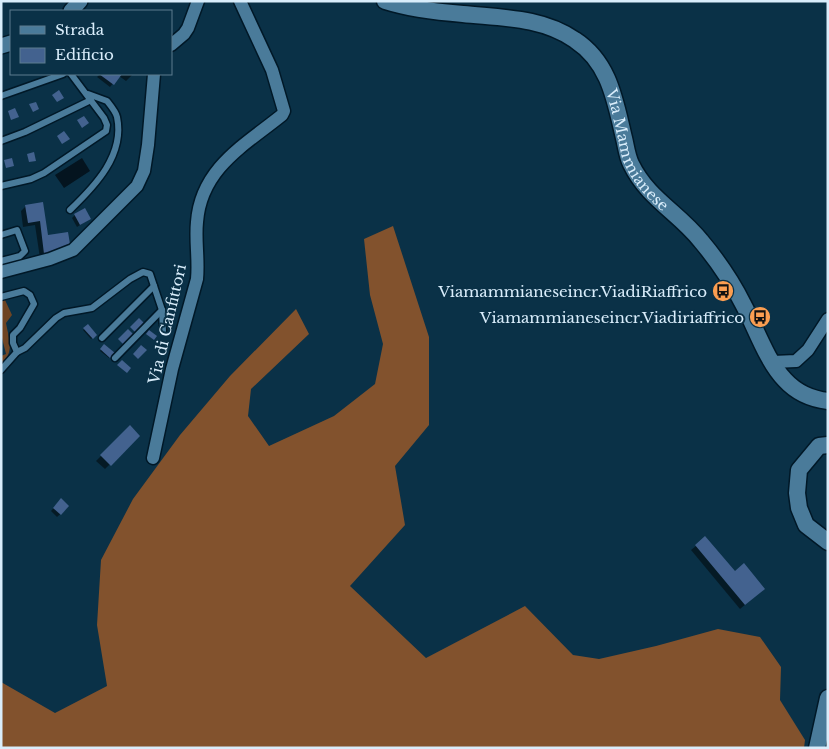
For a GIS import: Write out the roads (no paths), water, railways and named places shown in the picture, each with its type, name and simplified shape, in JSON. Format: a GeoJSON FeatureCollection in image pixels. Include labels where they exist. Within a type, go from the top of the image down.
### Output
{"type":"FeatureCollection","features":[{"type":"Feature","properties":{"kind":"main road","name":"Via Mammianese"},"geometry":{"type":"LineString","coordinates":[[384,1],[430,11],[509,18],[540,24],[570,37],[584,47],[601,65],[609,81],[630,162],[638,178],[645,188],[700,239],[715,259],[742,303],[762,344],[783,379],[796,390],[819,400],[828,401]]}},
{"type":"Feature","properties":{"kind":"main road"},"geometry":{"type":"LineString","coordinates":[[828,445],[819,446],[799,470],[797,493],[799,508],[806,525],[828,542]]}},
{"type":"Feature","properties":{"kind":"main road"},"geometry":{"type":"LineString","coordinates":[[817,748],[828,698]]}},
{"type":"Feature","properties":{"kind":"street"},"geometry":{"type":"LineString","coordinates":[[172,44],[188,28],[198,1]]}},
{"type":"Feature","properties":{"kind":"street","name":"Via di Canfittori"},"geometry":{"type":"LineString","coordinates":[[153,458],[172,369],[196,279],[198,264],[196,222],[205,190],[218,167],[257,133],[282,115],[284,111],[272,70],[240,1]]}},
{"type":"Feature","properties":{"kind":"street"},"geometry":{"type":"LineString","coordinates":[[1,272],[50,259],[73,250],[137,186],[144,171],[148,146],[154,75]]}},
{"type":"Feature","properties":{"kind":"street"},"geometry":{"type":"LineString","coordinates":[[773,362],[796,361],[808,350],[828,319]]}},
{"type":"Feature","properties":{"kind":"lane"},"geometry":{"type":"LineString","coordinates":[[1,96],[60,75]]}},
{"type":"Feature","properties":{"kind":"lane"},"geometry":{"type":"LineString","coordinates":[[1,186],[44,174],[104,134],[106,121],[72,75]]}},
{"type":"Feature","properties":{"kind":"lane"},"geometry":{"type":"LineString","coordinates":[[1,141],[25,132],[89,97],[107,100],[117,116],[118,142],[109,162],[91,190],[70,210]]}},
{"type":"Feature","properties":{"kind":"lane"},"geometry":{"type":"LineString","coordinates":[[1,235],[17,230],[25,251],[20,256],[1,261]]}},
{"type":"Feature","properties":{"kind":"lane"},"geometry":{"type":"LineString","coordinates":[[1,370],[17,352],[25,348],[56,318],[64,313],[92,308],[130,279],[143,272],[150,274],[162,310],[163,331]]}},
{"type":"Feature","properties":{"kind":"lane"},"geometry":{"type":"LineString","coordinates":[[102,338],[154,286]]}},
{"type":"Feature","properties":{"kind":"lane"},"geometry":{"type":"LineString","coordinates":[[1,296],[24,291],[30,295],[34,304],[20,328],[13,335],[13,343],[17,352]]}},
{"type":"Feature","properties":{"kind":"lane"},"geometry":{"type":"LineString","coordinates":[[115,358],[162,310]]}},
{"type":"Feature","properties":{"kind":"water"},"geometry":{"type":"Polygon","coordinates":[[[82,158],[90,171],[64,188],[55,175],[82,158]]]}},
{"type":"Feature","properties":{"kind":"place","name":"Viamammianeseincr.ViadiRiaffrico"},"geometry":{"type":"Point","coordinates":[723,291]}},
{"type":"Feature","properties":{"kind":"place","name":"Viamammianeseincr.Viadiriaffrico"},"geometry":{"type":"Point","coordinates":[760,317]}}]}
